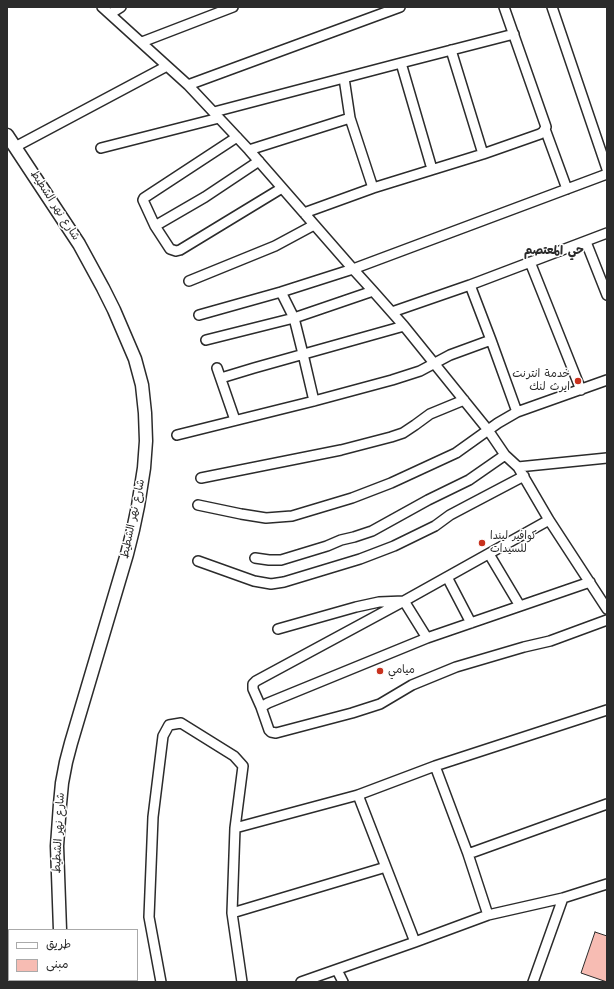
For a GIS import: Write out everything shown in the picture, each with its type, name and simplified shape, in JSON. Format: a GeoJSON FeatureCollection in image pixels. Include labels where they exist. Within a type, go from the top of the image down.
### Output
{"type":"FeatureCollection","features":[{"type":"Feature","properties":{"kind":"main road","name":"شارع نهر الشطيط"},"geometry":{"type":"LineString","coordinates":[[7,135],[79,244],[104,288],[135,359],[142,386],[146,413],[144,468],[133,530],[126,559],[68,756],[62,783],[57,846],[60,929]]}},
{"type":"Feature","properties":{"kind":"street"},"geometry":{"type":"LineString","coordinates":[[102,7],[188,85],[238,137],[404,326],[488,430],[505,455],[518,467],[549,520],[607,609]]}},
{"type":"Feature","properties":{"kind":"street"},"geometry":{"type":"LineString","coordinates":[[110,14],[121,7]]}},
{"type":"Feature","properties":{"kind":"street"},"geometry":{"type":"LineString","coordinates":[[142,42],[233,7]]}},
{"type":"Feature","properties":{"kind":"street"},"geometry":{"type":"LineString","coordinates":[[188,85],[400,7]]}},
{"type":"Feature","properties":{"kind":"street"},"geometry":{"type":"LineString","coordinates":[[504,7],[567,189]]}},
{"type":"Feature","properties":{"kind":"street"},"geometry":{"type":"LineString","coordinates":[[552,7],[607,170]]}},
{"type":"Feature","properties":{"kind":"street"},"geometry":{"type":"LineString","coordinates":[[101,148],[344,78],[514,34]]}},
{"type":"Feature","properties":{"kind":"street"},"geometry":{"type":"LineString","coordinates":[[451,50],[483,154]]}},
{"type":"Feature","properties":{"kind":"street"},"geometry":{"type":"LineString","coordinates":[[401,63],[432,170]]}},
{"type":"Feature","properties":{"kind":"street"},"geometry":{"type":"LineString","coordinates":[[15,147],[167,66]]}},
{"type":"Feature","properties":{"kind":"street"},"geometry":{"type":"LineString","coordinates":[[344,78],[350,118],[373,188]]}},
{"type":"Feature","properties":{"kind":"street"},"geometry":{"type":"LineString","coordinates":[[250,150],[350,118]]}},
{"type":"Feature","properties":{"kind":"street"},"geometry":{"type":"LineString","coordinates":[[304,213],[373,188],[483,154],[540,134],[545,129]]}},
{"type":"Feature","properties":{"kind":"street"},"geometry":{"type":"LineString","coordinates":[[238,137],[144,198],[143,200],[155,226],[170,249],[176,251],[180,250],[282,188]]}},
{"type":"Feature","properties":{"kind":"street"},"geometry":{"type":"LineString","coordinates":[[155,226],[205,197],[258,161]]}},
{"type":"Feature","properties":{"kind":"street"},"geometry":{"type":"LineString","coordinates":[[199,315],[281,292],[353,269],[607,174]]}},
{"type":"Feature","properties":{"kind":"street"},"geometry":{"type":"LineString","coordinates":[[189,280],[275,246],[314,225]]}},
{"type":"Feature","properties":{"kind":"street"},"geometry":{"type":"LineString","coordinates":[[392,312],[470,285],[607,233]]}},
{"type":"Feature","properties":{"kind":"street"},"geometry":{"type":"LineString","coordinates":[[586,242],[607,294]]}},
{"type":"Feature","properties":{"kind":"street"},"geometry":{"type":"LineString","coordinates":[[530,262],[581,390]]}},
{"type":"Feature","properties":{"kind":"street"},"geometry":{"type":"LineString","coordinates":[[470,285],[517,412]]}},
{"type":"Feature","properties":{"kind":"street"},"geometry":{"type":"LineString","coordinates":[[206,340],[294,318],[373,291]]}},
{"type":"Feature","properties":{"kind":"street"},"geometry":{"type":"LineString","coordinates":[[281,292],[294,318],[304,354],[314,401]]}},
{"type":"Feature","properties":{"kind":"street"},"geometry":{"type":"LineString","coordinates":[[221,378],[404,326]]}},
{"type":"Feature","properties":{"kind":"street"},"geometry":{"type":"LineString","coordinates":[[177,435],[392,380],[420,370],[446,357],[491,340]]}},
{"type":"Feature","properties":{"kind":"street"},"geometry":{"type":"LineString","coordinates":[[217,368],[235,420]]}},
{"type":"Feature","properties":{"kind":"street"},"geometry":{"type":"LineString","coordinates":[[198,505],[266,518],[292,516],[352,498],[392,483],[456,453],[498,423],[517,412],[607,380]]}},
{"type":"Feature","properties":{"kind":"street"},"geometry":{"type":"LineString","coordinates":[[201,478],[341,450],[392,437],[403,433],[430,414],[464,400]]}},
{"type":"Feature","properties":{"kind":"street"},"geometry":{"type":"LineString","coordinates":[[255,558],[281,560],[328,546],[372,530],[469,480],[505,455]]}},
{"type":"Feature","properties":{"kind":"street"},"geometry":{"type":"LineString","coordinates":[[518,467],[607,458]]}},
{"type":"Feature","properties":{"kind":"street"},"geometry":{"type":"LineString","coordinates":[[198,561],[254,581],[271,584],[284,582],[360,559],[394,546],[435,526],[450,515],[524,476]]}},
{"type":"Feature","properties":{"kind":"street"},"geometry":{"type":"LineString","coordinates":[[549,520],[404,601],[254,682],[252,687],[269,730],[276,733],[380,704],[412,685],[456,667],[550,641],[607,620]]}},
{"type":"Feature","properties":{"kind":"street"},"geometry":{"type":"LineString","coordinates":[[489,554],[520,606]]}},
{"type":"Feature","properties":{"kind":"street"},"geometry":{"type":"LineString","coordinates":[[447,577],[471,623]]}},
{"type":"Feature","properties":{"kind":"street"},"geometry":{"type":"LineString","coordinates":[[260,707],[427,638],[590,582]]}},
{"type":"Feature","properties":{"kind":"street"},"geometry":{"type":"LineString","coordinates":[[278,629],[356,607],[379,602],[404,601]]}},
{"type":"Feature","properties":{"kind":"street"},"geometry":{"type":"LineString","coordinates":[[404,601],[427,638]]}},
{"type":"Feature","properties":{"kind":"street"},"geometry":{"type":"LineString","coordinates":[[235,828],[358,796],[435,766],[607,710]]}},
{"type":"Feature","properties":{"kind":"street"},"geometry":{"type":"LineString","coordinates":[[161,982],[149,917],[153,817],[163,736],[169,725],[181,723],[234,756],[243,766],[235,828],[232,913],[242,982]]}},
{"type":"Feature","properties":{"kind":"street"},"geometry":{"type":"LineString","coordinates":[[435,766],[468,854],[488,915]]}},
{"type":"Feature","properties":{"kind":"street"},"geometry":{"type":"LineString","coordinates":[[358,796],[415,942]]}},
{"type":"Feature","properties":{"kind":"street"},"geometry":{"type":"LineString","coordinates":[[468,854],[607,804]]}},
{"type":"Feature","properties":{"kind":"street"},"geometry":{"type":"LineString","coordinates":[[232,913],[386,866]]}},
{"type":"Feature","properties":{"kind":"street"},"geometry":{"type":"LineString","coordinates":[[301,982],[488,915],[563,898],[607,884]]}},
{"type":"Feature","properties":{"kind":"street"},"geometry":{"type":"LineString","coordinates":[[533,982],[563,898]]}},
{"type":"Feature","properties":{"kind":"street"},"geometry":{"type":"LineString","coordinates":[[337,970],[343,982]]}},
{"type":"Feature","properties":{"kind":"building"},"geometry":{"type":"Polygon","coordinates":[[[595,932],[607,936],[607,982],[581,973],[595,932]]]}},
{"type":"Feature","properties":{"kind":"place","name":"خدمة انترنت ايرث لنك"},"geometry":{"type":"Point","coordinates":[578,381]}},
{"type":"Feature","properties":{"kind":"place","name":"كوافير ليندا للسيدات"},"geometry":{"type":"Point","coordinates":[482,543]}},
{"type":"Feature","properties":{"kind":"place","name":"ميامي"},"geometry":{"type":"Point","coordinates":[380,671]}},
{"type":"Feature","properties":{"kind":"district","name":"حي المعتصم"},"geometry":{"type":"Point","coordinates":[554,252]}}]}
